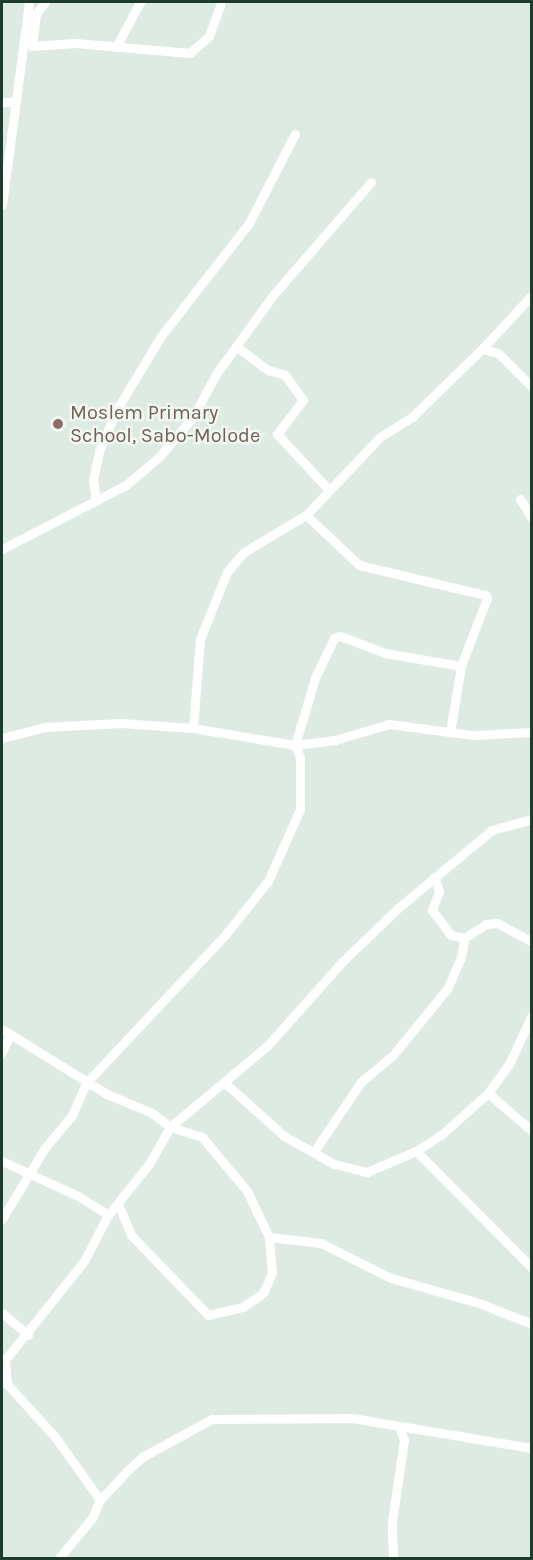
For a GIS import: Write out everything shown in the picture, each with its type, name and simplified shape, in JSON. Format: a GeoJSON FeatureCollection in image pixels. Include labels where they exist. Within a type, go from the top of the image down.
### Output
{"type":"FeatureCollection","features":[{"type":"Feature","properties":{"kind":"street"},"geometry":{"type":"LineString","coordinates":[[2,205],[29,2]]}},
{"type":"Feature","properties":{"kind":"street"},"geometry":{"type":"LineString","coordinates":[[32,46],[36,15],[45,2]]}},
{"type":"Feature","properties":{"kind":"street"},"geometry":{"type":"LineString","coordinates":[[116,47],[140,2]]}},
{"type":"Feature","properties":{"kind":"street"},"geometry":{"type":"LineString","coordinates":[[24,38],[32,46],[116,47],[195,52],[209,36],[220,4]]}},
{"type":"Feature","properties":{"kind":"street"},"geometry":{"type":"LineString","coordinates":[[2,102],[15,102]]}},
{"type":"Feature","properties":{"kind":"street"},"geometry":{"type":"LineString","coordinates":[[96,501],[93,480],[99,451],[117,409],[160,336],[249,223],[295,134]]}},
{"type":"Feature","properties":{"kind":"street"},"geometry":{"type":"LineString","coordinates":[[2,549],[136,478],[159,457],[193,417],[216,374],[296,266],[371,182]]}},
{"type":"Feature","properties":{"kind":"street"},"geometry":{"type":"LineString","coordinates":[[192,728],[200,639],[227,572],[244,552],[306,515],[380,437],[413,416],[482,349],[531,295]]}},
{"type":"Feature","properties":{"kind":"street"},"geometry":{"type":"LineString","coordinates":[[237,347],[268,370],[285,375],[303,400],[278,434],[329,490]]}},
{"type":"Feature","properties":{"kind":"street"},"geometry":{"type":"LineString","coordinates":[[482,349],[498,353],[531,387]]}},
{"type":"Feature","properties":{"kind":"street"},"geometry":{"type":"LineString","coordinates":[[520,499],[531,518]]}},
{"type":"Feature","properties":{"kind":"street"},"geometry":{"type":"LineString","coordinates":[[306,515],[359,565],[485,595],[485,605],[461,666],[450,732]]}},
{"type":"Feature","properties":{"kind":"street"},"geometry":{"type":"LineString","coordinates":[[2,1219],[29,1174],[72,1115],[87,1082],[225,935],[268,881],[300,809],[300,758],[295,745],[315,678],[336,636],[385,653],[461,666]]}},
{"type":"Feature","properties":{"kind":"street"},"geometry":{"type":"LineString","coordinates":[[2,738],[29,730],[121,723],[192,728],[295,745],[335,740],[389,724],[493,736],[531,731]]}},
{"type":"Feature","properties":{"kind":"street"},"geometry":{"type":"LineString","coordinates":[[100,1500],[56,1438],[7,1384],[4,1360],[28,1335],[51,1299],[84,1261],[108,1215],[167,1137],[170,1127],[225,1083],[288,1025],[367,937],[434,877],[492,830],[531,819]]}},
{"type":"Feature","properties":{"kind":"street"},"geometry":{"type":"LineString","coordinates":[[434,877],[439,891],[432,910],[446,930],[457,938],[464,938],[486,924],[497,923],[531,942]]}},
{"type":"Feature","properties":{"kind":"street"},"geometry":{"type":"LineString","coordinates":[[315,1150],[361,1082],[393,1055],[447,989],[461,958],[464,938]]}},
{"type":"Feature","properties":{"kind":"street"},"geometry":{"type":"LineString","coordinates":[[225,1083],[248,1101],[271,1128],[315,1150],[334,1164],[367,1172],[416,1151],[441,1135],[488,1093],[509,1064],[531,1015]]}},
{"type":"Feature","properties":{"kind":"street"},"geometry":{"type":"LineString","coordinates":[[2,1052],[6,1031],[87,1082],[170,1127],[202,1137],[219,1155],[257,1206],[269,1237],[272,1273],[263,1293],[243,1307],[208,1315],[131,1235],[118,1204]]}},
{"type":"Feature","properties":{"kind":"street"},"geometry":{"type":"LineString","coordinates":[[488,1093],[531,1131]]}},
{"type":"Feature","properties":{"kind":"street"},"geometry":{"type":"LineString","coordinates":[[416,1151],[531,1268]]}},
{"type":"Feature","properties":{"kind":"street"},"geometry":{"type":"LineString","coordinates":[[2,1161],[108,1215]]}},
{"type":"Feature","properties":{"kind":"street"},"geometry":{"type":"LineString","coordinates":[[269,1237],[321,1244],[391,1278],[486,1305],[531,1324]]}},
{"type":"Feature","properties":{"kind":"street"},"geometry":{"type":"LineString","coordinates":[[2,1313],[28,1335]]}},
{"type":"Feature","properties":{"kind":"street"},"geometry":{"type":"LineString","coordinates":[[59,1558],[92,1518],[100,1500],[142,1457],[212,1419],[332,1417],[531,1448]]}},
{"type":"Feature","properties":{"kind":"street"},"geometry":{"type":"LineString","coordinates":[[393,1558],[392,1522],[404,1440],[399,1427]]}},
{"type":"Feature","properties":{"kind":"place","name":"Moslem Primary School, Sabo-Molode"},"geometry":{"type":"Point","coordinates":[58,424]}}]}
